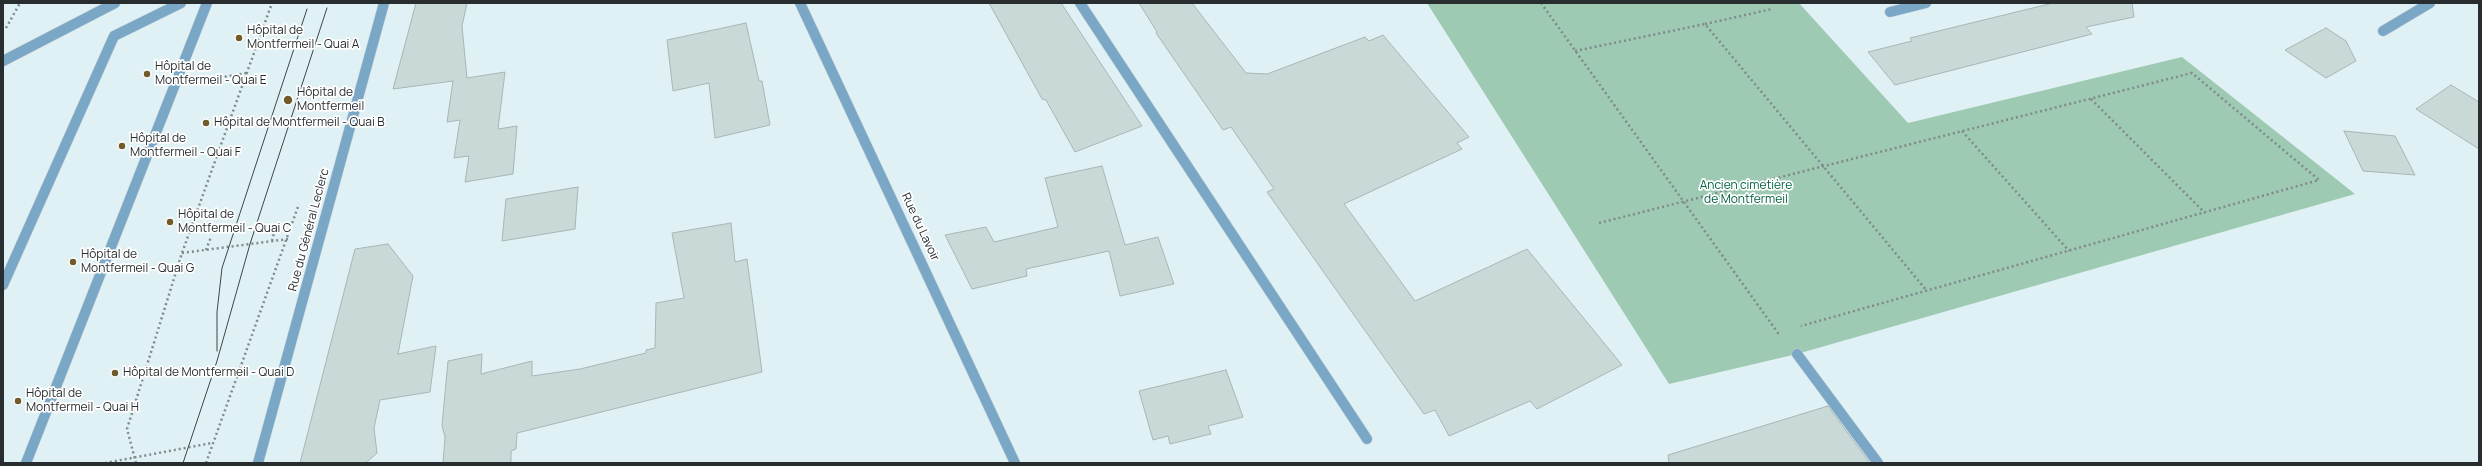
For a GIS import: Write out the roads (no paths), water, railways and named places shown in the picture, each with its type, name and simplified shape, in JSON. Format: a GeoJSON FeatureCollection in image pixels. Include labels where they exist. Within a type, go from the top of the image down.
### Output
{"type":"FeatureCollection","features":[{"type":"Feature","properties":{"kind":"street"},"geometry":{"type":"LineString","coordinates":[[3,61],[115,3]]}},
{"type":"Feature","properties":{"kind":"street"},"geometry":{"type":"LineString","coordinates":[[3,284],[114,36],[181,3]]}},
{"type":"Feature","properties":{"kind":"street"},"geometry":{"type":"LineString","coordinates":[[26,463],[207,3]]}},
{"type":"Feature","properties":{"kind":"street","name":"Rue du Général Leclerc"},"geometry":{"type":"LineString","coordinates":[[258,463],[384,3]]}},
{"type":"Feature","properties":{"kind":"street","name":"Rue du Lavoir"},"geometry":{"type":"LineString","coordinates":[[800,3],[1016,463]]}},
{"type":"Feature","properties":{"kind":"street"},"geometry":{"type":"LineString","coordinates":[[1080,3],[1367,439]]}},
{"type":"Feature","properties":{"kind":"street"},"geometry":{"type":"LineString","coordinates":[[1890,12],[1926,3]]}},
{"type":"Feature","properties":{"kind":"street"},"geometry":{"type":"LineString","coordinates":[[2383,31],[2430,3]]}},
{"type":"Feature","properties":{"kind":"street"},"geometry":{"type":"LineString","coordinates":[[1797,354],[1878,463]]}},
{"type":"Feature","properties":{"kind":"tram line"},"geometry":{"type":"LineString","coordinates":[[183,463],[217,361],[250,244],[327,8]]}},
{"type":"Feature","properties":{"kind":"tram line"},"geometry":{"type":"LineString","coordinates":[[217,351],[217,312],[222,268],[307,9]]}},
{"type":"Feature","properties":{"kind":"place","name":"Hôpital de Montfermeil - Quai A"},"geometry":{"type":"Point","coordinates":[239,38]}},
{"type":"Feature","properties":{"kind":"place","name":"Hôpital de Montfermeil - Quai E"},"geometry":{"type":"Point","coordinates":[147,74]}},
{"type":"Feature","properties":{"kind":"place","name":"Hôpital de Montfermeil"},"geometry":{"type":"Point","coordinates":[288,100]}},
{"type":"Feature","properties":{"kind":"place","name":"Hôpital de Montfermeil - Quai B"},"geometry":{"type":"Point","coordinates":[206,123]}},
{"type":"Feature","properties":{"kind":"place","name":"Hôpital de Montfermeil - Quai F"},"geometry":{"type":"Point","coordinates":[122,146]}},
{"type":"Feature","properties":{"kind":"place","name":"Hôpital de Montfermeil - Quai C"},"geometry":{"type":"Point","coordinates":[170,222]}},
{"type":"Feature","properties":{"kind":"place","name":"Hôpital de Montfermeil - Quai G"},"geometry":{"type":"Point","coordinates":[73,262]}},
{"type":"Feature","properties":{"kind":"place","name":"Hôpital de Montfermeil - Quai D"},"geometry":{"type":"Point","coordinates":[115,373]}},
{"type":"Feature","properties":{"kind":"place","name":"Hôpital de Montfermeil - Quai H"},"geometry":{"type":"Point","coordinates":[18,401]}},
{"type":"Feature","properties":{"kind":"park label","name":"Ancien cimetière de Montfermeil"},"geometry":{"type":"Point","coordinates":[1746,193]}}]}
